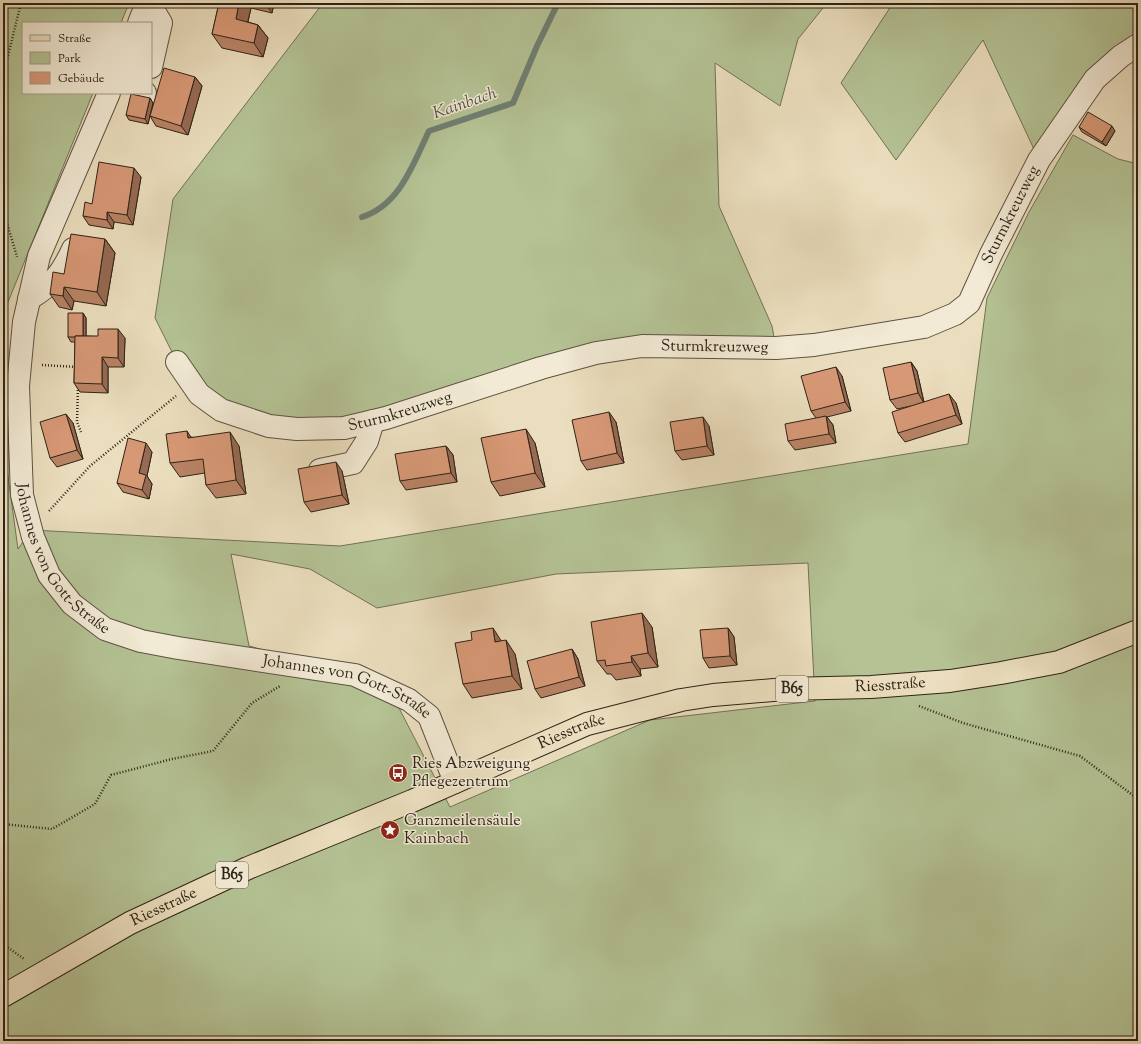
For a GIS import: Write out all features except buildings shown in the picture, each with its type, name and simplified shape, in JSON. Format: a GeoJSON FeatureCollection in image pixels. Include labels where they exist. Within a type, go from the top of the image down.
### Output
{"type":"FeatureCollection","features":[{"type":"Feature","properties":{"kind":"main road","name":"Riesstraße"},"geometry":{"type":"LineString","coordinates":[[3,996],[130,923],[248,868],[455,782],[586,724],[681,700],[713,695],[785,690],[871,687],[950,681],[1059,662],[1138,630]]}},
{"type":"Feature","properties":{"kind":"street"},"geometry":{"type":"LineString","coordinates":[[139,22],[148,3]]}},
{"type":"Feature","properties":{"kind":"street"},"geometry":{"type":"LineString","coordinates":[[148,3],[161,23],[152,63]]}},
{"type":"Feature","properties":{"kind":"street","name":"Sturmkreuzweg"},"geometry":{"type":"LineString","coordinates":[[177,362],[199,394],[222,410],[269,426],[297,429],[344,428],[374,421],[541,368],[596,353],[642,346],[776,348],[814,345],[924,327],[955,314],[969,303],[991,254],[1040,160],[1095,79],[1121,56],[1138,45]]}},
{"type":"Feature","properties":{"kind":"street","name":"Johannes von Gott-Straße"},"geometry":{"type":"LineString","coordinates":[[109,94],[39,256],[24,322],[18,386],[22,495],[31,530],[49,575],[72,604],[105,629],[141,641],[178,648],[354,675],[409,700],[429,716],[455,782]]}},
{"type":"Feature","properties":{"kind":"street"},"geometry":{"type":"LineString","coordinates":[[29,300],[50,286],[64,269],[73,250]]}},
{"type":"Feature","properties":{"kind":"street"},"geometry":{"type":"LineString","coordinates":[[320,470],[353,463],[367,442],[374,421]]}},
{"type":"Feature","properties":{"kind":"path"},"geometry":{"type":"LineString","coordinates":[[3,76],[21,3]]}},
{"type":"Feature","properties":{"kind":"path"},"geometry":{"type":"LineString","coordinates":[[3,177],[7,223]]}},
{"type":"Feature","properties":{"kind":"path"},"geometry":{"type":"LineString","coordinates":[[20,364],[78,367],[78,375]]}},
{"type":"Feature","properties":{"kind":"path"},"geometry":{"type":"LineString","coordinates":[[78,383],[77,422],[81,432]]}},
{"type":"Feature","properties":{"kind":"path"},"geometry":{"type":"LineString","coordinates":[[31,530],[90,466],[192,384]]}},
{"type":"Feature","properties":{"kind":"path"},"geometry":{"type":"LineString","coordinates":[[3,824],[52,829],[95,804],[111,775],[172,759],[213,751],[252,703],[310,668]]}},
{"type":"Feature","properties":{"kind":"path"},"geometry":{"type":"LineString","coordinates":[[913,704],[963,723],[1080,756],[1138,799]]}},
{"type":"Feature","properties":{"kind":"green space"},"geometry":{"type":"Polygon","coordinates":[[[3,3],[129,3],[121,22],[22,22],[22,94],[93,94],[6,307],[3,397],[3,3]]]}},
{"type":"Feature","properties":{"kind":"green space"},"geometry":{"type":"Polygon","coordinates":[[[323,3],[827,3],[798,39],[780,106],[715,63],[719,206],[772,326],[776,348],[642,346],[344,428],[221,410],[177,362],[155,318],[173,199],[323,3]]]}},
{"type":"Feature","properties":{"kind":"green space"},"geometry":{"type":"Polygon","coordinates":[[[893,3],[1138,3],[1138,45],[1039,160],[983,40],[896,160],[841,83],[893,3]]]}},
{"type":"Feature","properties":{"kind":"green space"},"geometry":{"type":"Polygon","coordinates":[[[1073,135],[1118,159],[1138,164],[1138,1041],[3,1041],[3,440],[18,549],[31,530],[340,546],[968,444],[987,298],[1029,212],[1073,135]],[[231,554],[249,646],[354,675],[399,708],[450,807],[650,720],[815,701],[808,563],[556,574],[377,608],[310,569],[231,554]]]}},
{"type":"Feature","properties":{"kind":"waterway","name":"Kainbach"},"geometry":{"type":"LineString","coordinates":[[362,217],[375,211],[396,193],[411,170],[429,131],[513,103],[537,46],[558,3]]}},
{"type":"Feature","properties":{"kind":"place","name":"Ries Abzweigung Pflegezentrum"},"geometry":{"type":"Point","coordinates":[398,773]}},
{"type":"Feature","properties":{"kind":"place","name":"Ganzmeilensäule Kainbach"},"geometry":{"type":"Point","coordinates":[390,830]}}]}
